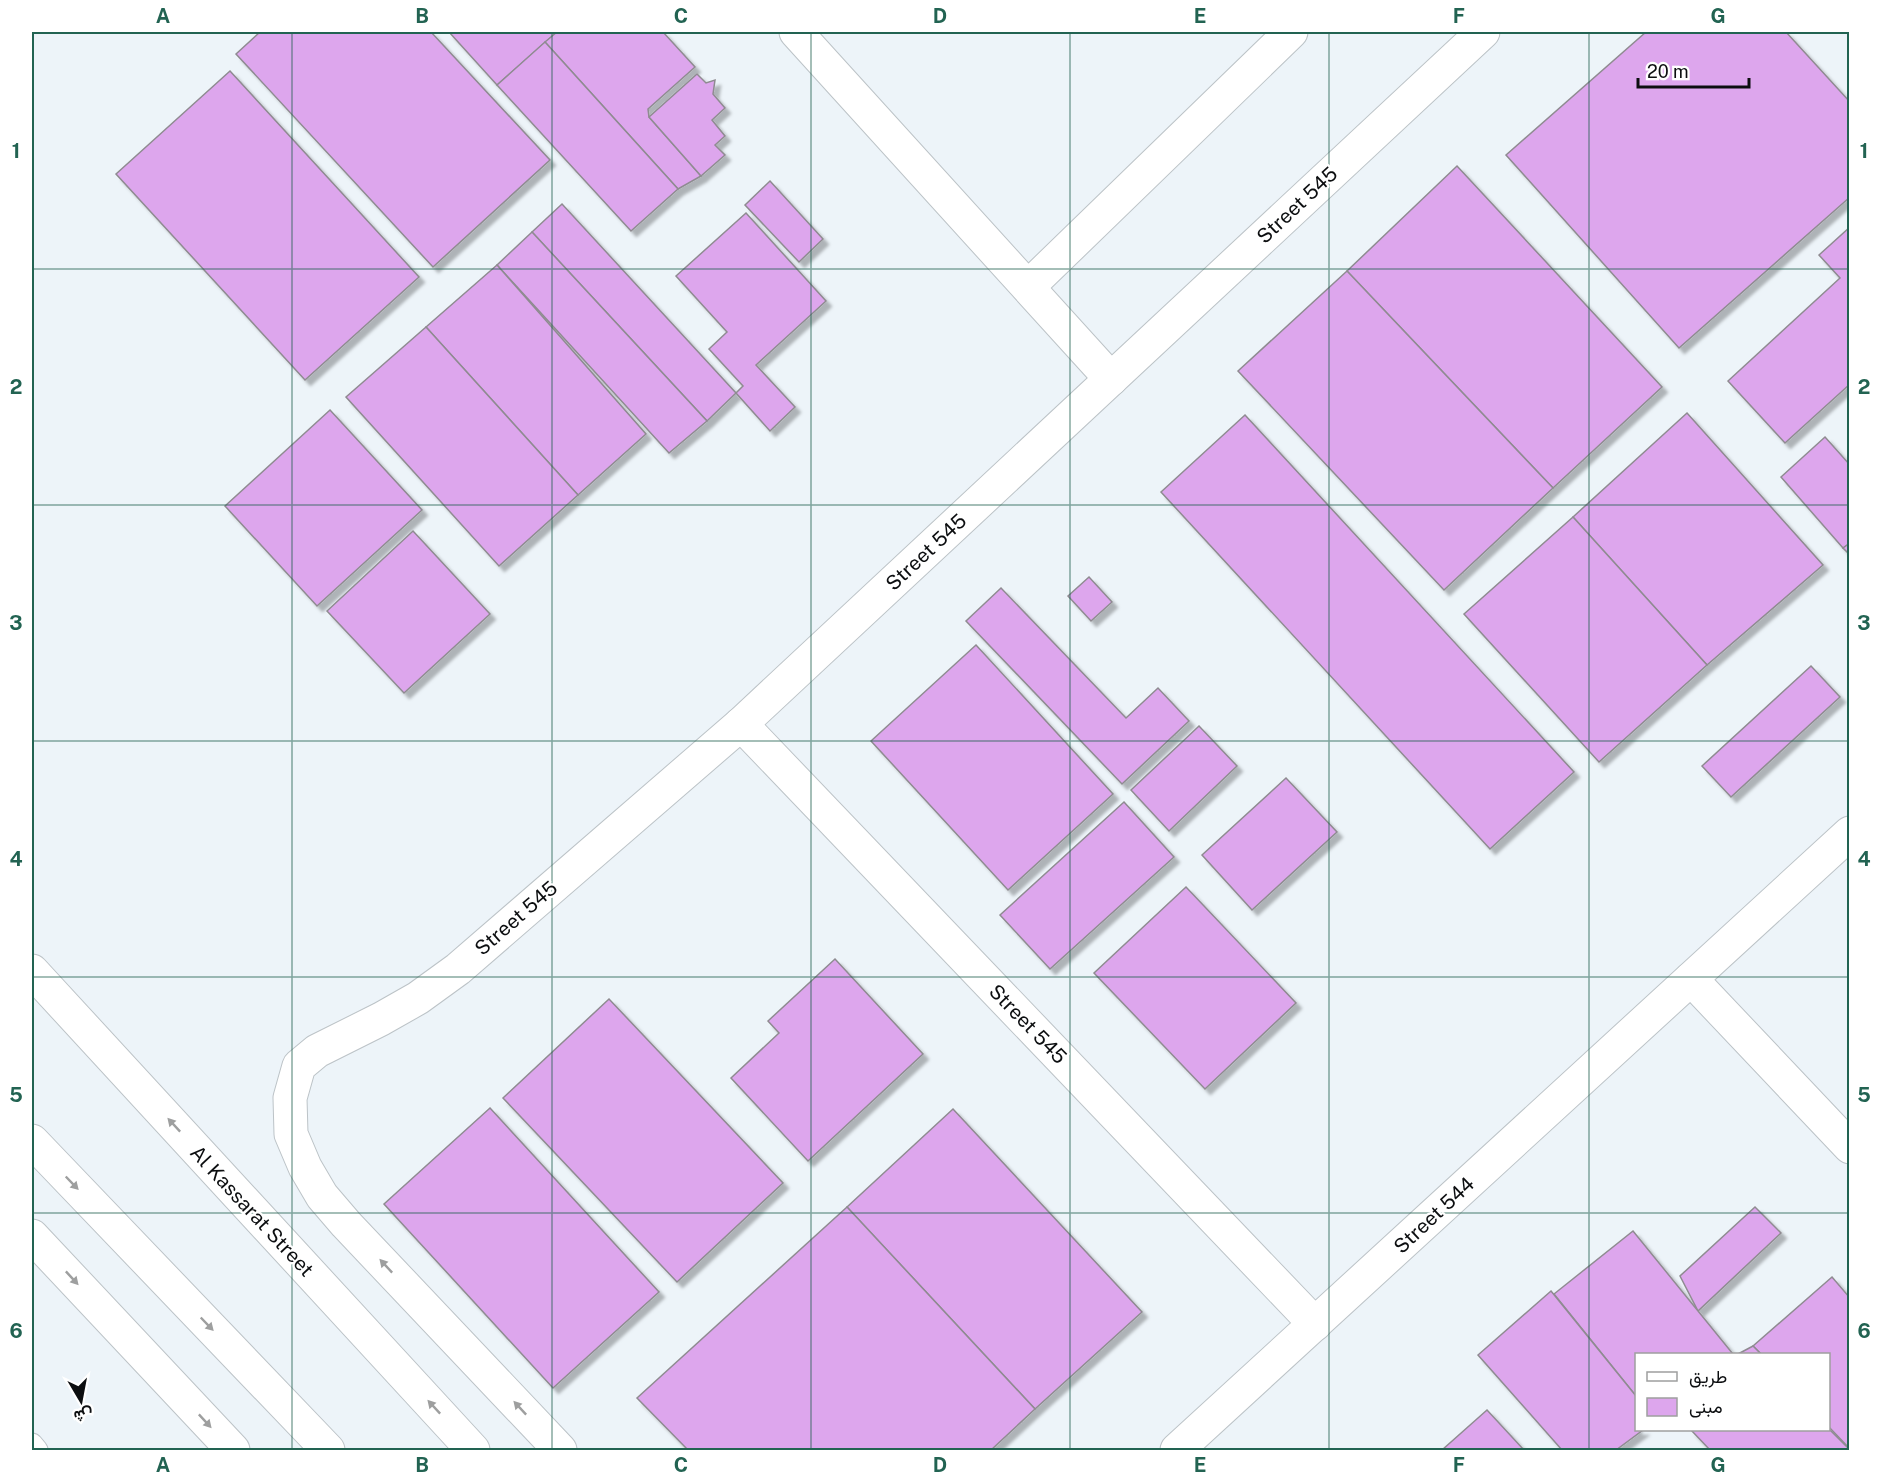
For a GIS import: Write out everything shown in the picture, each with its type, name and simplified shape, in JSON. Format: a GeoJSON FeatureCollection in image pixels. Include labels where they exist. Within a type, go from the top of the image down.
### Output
{"type":"FeatureCollection","features":[{"type":"Feature","properties":{"kind":"street"},"geometry":{"type":"LineString","coordinates":[[796,32],[1111,379]]}},
{"type":"Feature","properties":{"kind":"street"},"geometry":{"type":"LineString","coordinates":[[1028,287],[1291,32]]}},
{"type":"Feature","properties":{"kind":"street","name":"Street 545"},"geometry":{"type":"LineString","coordinates":[[560,1450],[322,1196],[305,1167],[291,1134],[290,1098],[299,1066],[317,1051],[418,998],[458,969],[741,724],[1484,32]]}},
{"type":"Feature","properties":{"kind":"street","name":"Street 545"},"geometry":{"type":"LineString","coordinates":[[741,724],[1315,1324]]}},
{"type":"Feature","properties":{"kind":"street","name":"Street 544"},"geometry":{"type":"LineString","coordinates":[[1178,1450],[1850,833]]}},
{"type":"Feature","properties":{"kind":"street","name":"Al Kassarat Street"},"geometry":{"type":"LineString","coordinates":[[32,971],[473,1450]]}},
{"type":"Feature","properties":{"kind":"street"},"geometry":{"type":"LineString","coordinates":[[1691,979],[1850,1147]]}},
{"type":"Feature","properties":{"kind":"street"},"geometry":{"type":"LineString","coordinates":[[32,1141],[328,1450]]}},
{"type":"Feature","properties":{"kind":"street"},"geometry":{"type":"LineString","coordinates":[[32,1236],[233,1450]]}},
{"type":"Feature","properties":{"kind":"lane"},"geometry":{"type":"LineString","coordinates":[[32,1444],[37,1450]]}},
{"type":"Feature","properties":{"kind":"building"},"geometry":{"type":"Polygon","coordinates":[[[260,32],[431,32],[550,160],[433,267],[236,54],[260,32]]]}},
{"type":"Feature","properties":{"kind":"building"},"geometry":{"type":"Polygon","coordinates":[[[449,32],[557,32],[497,85],[449,32]]]}},
{"type":"Feature","properties":{"kind":"building"},"geometry":{"type":"Polygon","coordinates":[[[557,32],[663,32],[695,67],[648,109],[649,117],[701,176],[678,189],[545,42],[557,32]]]}},
{"type":"Feature","properties":{"kind":"building"},"geometry":{"type":"Polygon","coordinates":[[[1646,32],[1786,32],[1850,102],[1850,197],[1679,348],[1506,155],[1646,32]]]}},
{"type":"Feature","properties":{"kind":"building"},"geometry":{"type":"Polygon","coordinates":[[[545,42],[678,189],[631,231],[497,85],[545,42]]]}},
{"type":"Feature","properties":{"kind":"building"},"geometry":{"type":"Polygon","coordinates":[[[230,71],[419,277],[305,380],[116,174],[230,71]]]}},
{"type":"Feature","properties":{"kind":"building"},"geometry":{"type":"Polygon","coordinates":[[[697,74],[706,83],[715,80],[713,94],[725,108],[712,120],[725,136],[715,145],[725,155],[701,176],[649,117],[697,74]]]}},
{"type":"Feature","properties":{"kind":"building"},"geometry":{"type":"Polygon","coordinates":[[[1457,166],[1662,387],[1553,488],[1347,271],[1457,166]]]}},
{"type":"Feature","properties":{"kind":"building"},"geometry":{"type":"Polygon","coordinates":[[[770,181],[823,239],[799,262],[745,205],[770,181]]]}},
{"type":"Feature","properties":{"kind":"building"},"geometry":{"type":"Polygon","coordinates":[[[562,204],[736,393],[707,421],[532,232],[562,204]]]}},
{"type":"Feature","properties":{"kind":"building"},"geometry":{"type":"Polygon","coordinates":[[[746,213],[826,301],[756,365],[795,407],[770,431],[736,393],[743,386],[709,349],[727,332],[676,276],[746,213]]]}},
{"type":"Feature","properties":{"kind":"building"},"geometry":{"type":"Polygon","coordinates":[[[1850,227],[1850,384],[1785,443],[1728,381],[1840,278],[1819,255],[1850,227]]]}},
{"type":"Feature","properties":{"kind":"building"},"geometry":{"type":"Polygon","coordinates":[[[532,232],[707,421],[669,453],[497,265],[532,232]]]}},
{"type":"Feature","properties":{"kind":"building"},"geometry":{"type":"Polygon","coordinates":[[[497,265],[646,434],[578,495],[426,327],[497,265]]]}},
{"type":"Feature","properties":{"kind":"building"},"geometry":{"type":"Polygon","coordinates":[[[1347,271],[1553,488],[1444,590],[1238,371],[1347,271]]]}},
{"type":"Feature","properties":{"kind":"building"},"geometry":{"type":"Polygon","coordinates":[[[426,327],[578,495],[499,566],[346,397],[426,327]]]}},
{"type":"Feature","properties":{"kind":"building"},"geometry":{"type":"Polygon","coordinates":[[[330,410],[422,510],[317,606],[225,506],[330,410]]]}},
{"type":"Feature","properties":{"kind":"building"},"geometry":{"type":"Polygon","coordinates":[[[1687,413],[1823,565],[1707,665],[1573,517],[1687,413]]]}},
{"type":"Feature","properties":{"kind":"building"},"geometry":{"type":"Polygon","coordinates":[[[1245,415],[1574,772],[1490,849],[1161,492],[1245,415]]]}},
{"type":"Feature","properties":{"kind":"building"},"geometry":{"type":"Polygon","coordinates":[[[1825,437],[1850,465],[1850,543],[1843,548],[1781,477],[1825,437]]]}},
{"type":"Feature","properties":{"kind":"building"},"geometry":{"type":"Polygon","coordinates":[[[1573,517],[1707,665],[1599,762],[1464,614],[1573,517]]]}},
{"type":"Feature","properties":{"kind":"building"},"geometry":{"type":"Polygon","coordinates":[[[413,531],[490,614],[404,693],[327,611],[413,531]]]}},
{"type":"Feature","properties":{"kind":"building"},"geometry":{"type":"Polygon","coordinates":[[[1850,543],[1850,555],[1843,548],[1850,543]]]}},
{"type":"Feature","properties":{"kind":"building"},"geometry":{"type":"Polygon","coordinates":[[[1089,577],[1112,602],[1091,621],[1068,596],[1089,577]]]}},
{"type":"Feature","properties":{"kind":"building"},"geometry":{"type":"Polygon","coordinates":[[[1001,588],[1126,718],[1158,688],[1189,721],[1122,784],[966,621],[1001,588]]]}},
{"type":"Feature","properties":{"kind":"building"},"geometry":{"type":"Polygon","coordinates":[[[976,645],[1113,794],[1008,890],[871,741],[976,645]]]}},
{"type":"Feature","properties":{"kind":"building"},"geometry":{"type":"Polygon","coordinates":[[[1811,666],[1840,697],[1731,797],[1702,766],[1811,666]]]}},
{"type":"Feature","properties":{"kind":"building"},"geometry":{"type":"Polygon","coordinates":[[[1199,726],[1237,766],[1169,831],[1131,790],[1199,726]]]}},
{"type":"Feature","properties":{"kind":"building"},"geometry":{"type":"Polygon","coordinates":[[[1286,778],[1337,832],[1252,910],[1202,855],[1286,778]]]}},
{"type":"Feature","properties":{"kind":"building"},"geometry":{"type":"Polygon","coordinates":[[[1124,802],[1174,857],[1050,969],[1000,915],[1124,802]]]}},
{"type":"Feature","properties":{"kind":"building"},"geometry":{"type":"Polygon","coordinates":[[[1186,887],[1296,1003],[1205,1089],[1094,973],[1186,887]]]}},
{"type":"Feature","properties":{"kind":"building"},"geometry":{"type":"Polygon","coordinates":[[[835,959],[923,1054],[808,1161],[731,1078],[779,1033],[768,1021],[835,959]]]}},
{"type":"Feature","properties":{"kind":"building"},"geometry":{"type":"Polygon","coordinates":[[[609,999],[783,1183],[677,1282],[503,1098],[609,999]]]}},
{"type":"Feature","properties":{"kind":"building"},"geometry":{"type":"Polygon","coordinates":[[[490,1108],[659,1292],[553,1388],[384,1204],[490,1108]]]}},
{"type":"Feature","properties":{"kind":"building"},"geometry":{"type":"Polygon","coordinates":[[[953,1109],[1142,1312],[1035,1409],[847,1207],[953,1109]]]}},
{"type":"Feature","properties":{"kind":"building"},"geometry":{"type":"Polygon","coordinates":[[[847,1207],[1035,1409],[991,1450],[688,1450],[637,1398],[847,1207]]]}},
{"type":"Feature","properties":{"kind":"building"},"geometry":{"type":"Polygon","coordinates":[[[1755,1207],[1781,1233],[1698,1311],[1680,1276],[1755,1207]]]}},
{"type":"Feature","properties":{"kind":"building"},"geometry":{"type":"Polygon","coordinates":[[[1633,1231],[1732,1353],[1635,1353],[1635,1395],[1554,1294],[1633,1231]]]}},
{"type":"Feature","properties":{"kind":"building"},"geometry":{"type":"Polygon","coordinates":[[[1832,1277],[1850,1298],[1850,1449],[1830,1428],[1830,1353],[1760,1353],[1753,1346],[1832,1277]]]}},
{"type":"Feature","properties":{"kind":"building"},"geometry":{"type":"Polygon","coordinates":[[[1551,1291],[1635,1395],[1635,1431],[1642,1431],[1616,1450],[1562,1450],[1478,1355],[1551,1291]]]}},
{"type":"Feature","properties":{"kind":"building"},"geometry":{"type":"Polygon","coordinates":[[[1753,1346],[1760,1353],[1740,1353],[1753,1346]]]}},
{"type":"Feature","properties":{"kind":"building"},"geometry":{"type":"Polygon","coordinates":[[[1487,1410],[1524,1450],[1442,1450],[1487,1410]]]}},
{"type":"Feature","properties":{"kind":"building"},"geometry":{"type":"Polygon","coordinates":[[[1830,1430],[1850,1450],[1710,1450],[1692,1431],[1830,1430]]]}}]}
